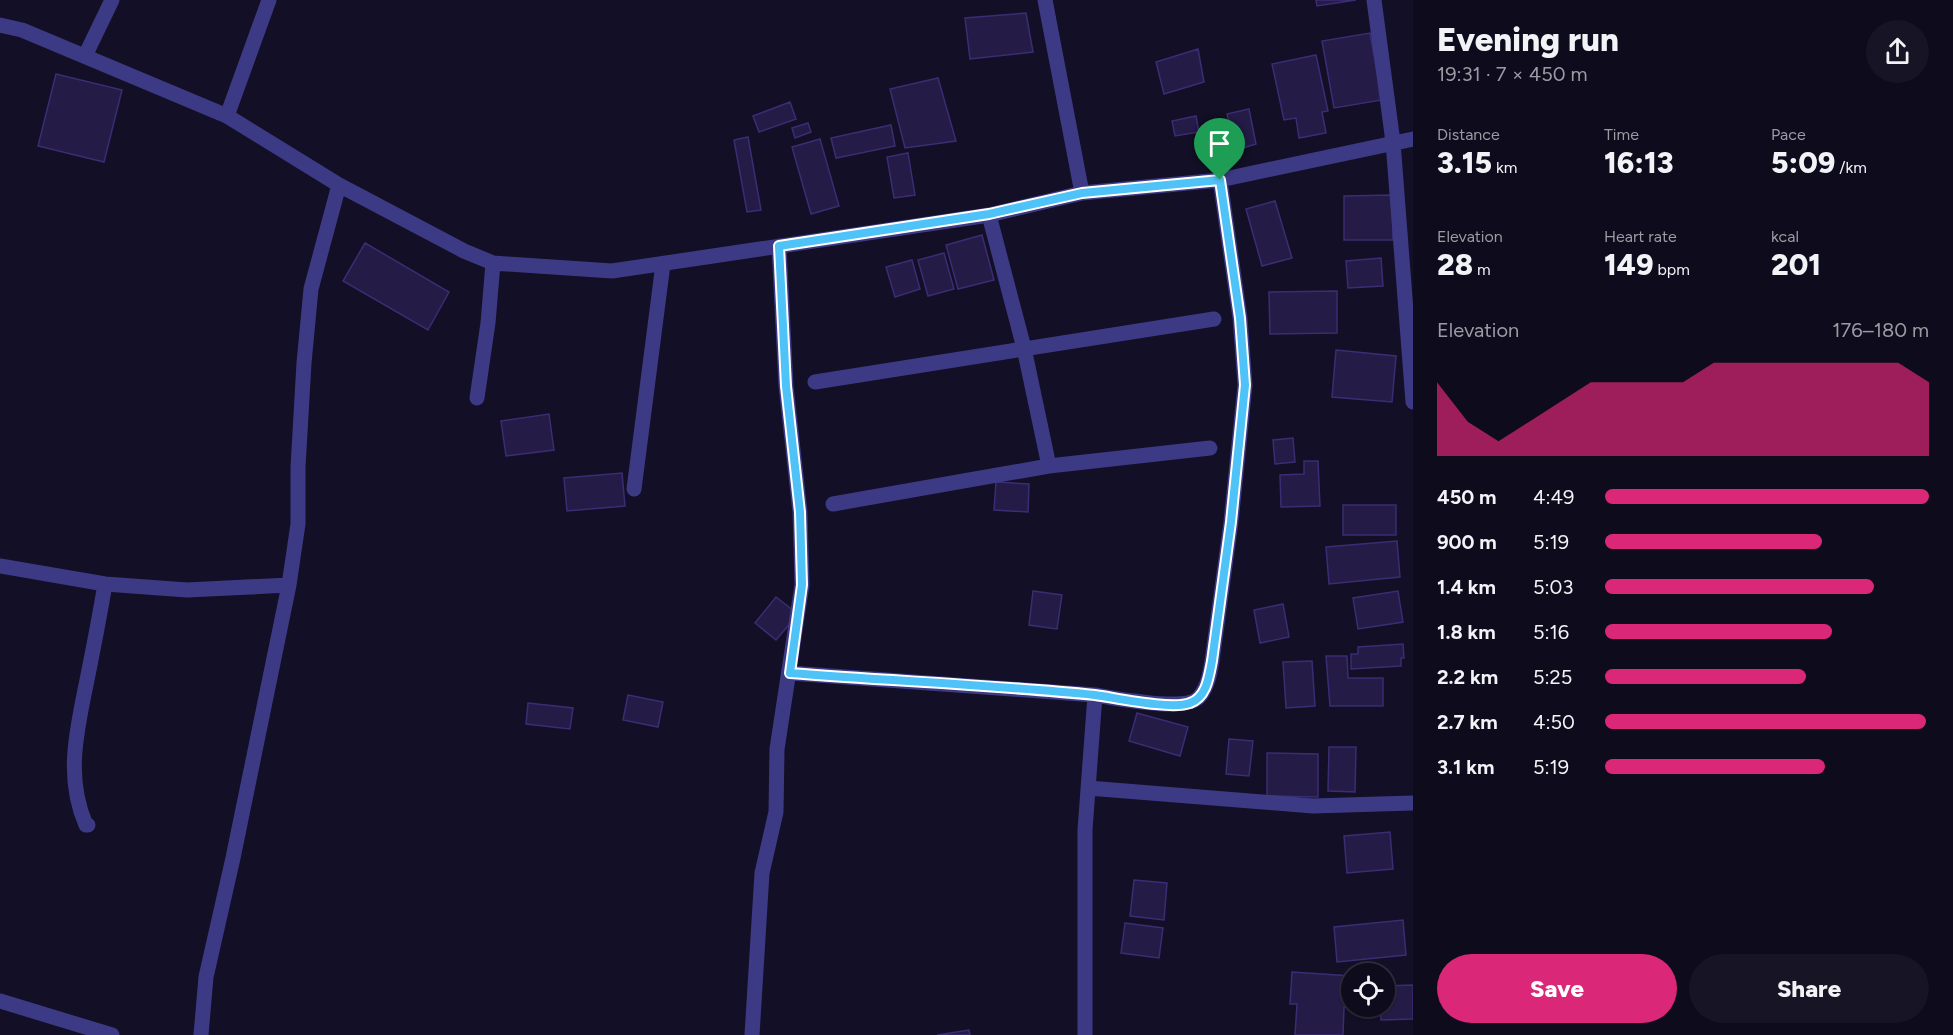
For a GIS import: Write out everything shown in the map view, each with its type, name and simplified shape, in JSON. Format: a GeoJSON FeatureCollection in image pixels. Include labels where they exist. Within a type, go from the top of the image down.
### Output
{"type":"FeatureCollection","features":[{"type":"Feature","properties":{"kind":"street"},"geometry":{"type":"LineString","coordinates":[[86,56],[112,0]]}},
{"type":"Feature","properties":{"kind":"street"},"geometry":{"type":"LineString","coordinates":[[227,116],[269,0]]}},
{"type":"Feature","properties":{"kind":"street"},"geometry":{"type":"LineString","coordinates":[[1045,0],[1082,193]]}},
{"type":"Feature","properties":{"kind":"street"},"geometry":{"type":"LineString","coordinates":[[1374,0],[1393,142],[1413,402]]}},
{"type":"Feature","properties":{"kind":"street"},"geometry":{"type":"LineString","coordinates":[[0,25],[22,30],[227,116],[339,185],[464,251],[493,263],[612,271],[989,214],[1082,193],[1220,180],[1413,139]]}},
{"type":"Feature","properties":{"kind":"street"},"geometry":{"type":"LineString","coordinates":[[790,673],[1095,695],[1176,705],[1190,704],[1200,698],[1208,681],[1231,522],[1245,385],[1240,318],[1220,180]]}},
{"type":"Feature","properties":{"kind":"street"},"geometry":{"type":"LineString","coordinates":[[201,1035],[206,977],[289,585],[298,524],[301,409],[311,289],[339,185]]}},
{"type":"Feature","properties":{"kind":"street"},"geometry":{"type":"LineString","coordinates":[[989,214],[1024,348],[1049,466]]}},
{"type":"Feature","properties":{"kind":"street"},"geometry":{"type":"LineString","coordinates":[[752,1035],[762,873],[776,812],[777,749],[802,585],[800,512],[786,386],[779,246]]}},
{"type":"Feature","properties":{"kind":"street"},"geometry":{"type":"LineString","coordinates":[[477,398],[488,323],[493,263]]}},
{"type":"Feature","properties":{"kind":"street"},"geometry":{"type":"LineString","coordinates":[[634,489],[663,264]]}},
{"type":"Feature","properties":{"kind":"street"},"geometry":{"type":"LineString","coordinates":[[815,382],[1214,319]]}},
{"type":"Feature","properties":{"kind":"street"},"geometry":{"type":"LineString","coordinates":[[833,504],[1049,466],[1210,448]]}},
{"type":"Feature","properties":{"kind":"street"},"geometry":{"type":"LineString","coordinates":[[0,566],[105,584],[187,590],[289,585]]}},
{"type":"Feature","properties":{"kind":"street"},"geometry":{"type":"LineString","coordinates":[[88,825],[81,814],[76,796],[74,750],[105,584]]}},
{"type":"Feature","properties":{"kind":"street"},"geometry":{"type":"LineString","coordinates":[[1085,1035],[1085,830],[1095,695]]}},
{"type":"Feature","properties":{"kind":"street"},"geometry":{"type":"LineString","coordinates":[[1088,788],[1313,806],[1413,803]]}},
{"type":"Feature","properties":{"kind":"street"},"geometry":{"type":"LineString","coordinates":[[0,1001],[79,1031],[112,1035]]}},
{"type":"Feature","properties":{"kind":"building"},"geometry":{"type":"Polygon","coordinates":[[[1316,0],[1356,0],[1317,6],[1316,0]]]}},
{"type":"Feature","properties":{"kind":"building"},"geometry":{"type":"Polygon","coordinates":[[[1026,13],[1033,52],[970,59],[965,18],[1026,13]]]}},
{"type":"Feature","properties":{"kind":"building"},"geometry":{"type":"Polygon","coordinates":[[[1370,33],[1382,100],[1334,108],[1322,41],[1370,33]]]}},
{"type":"Feature","properties":{"kind":"building"},"geometry":{"type":"Polygon","coordinates":[[[1198,49],[1204,82],[1164,94],[1156,62],[1198,49]]]}},
{"type":"Feature","properties":{"kind":"building"},"geometry":{"type":"Polygon","coordinates":[[[1316,55],[1328,111],[1322,112],[1326,133],[1299,138],[1296,118],[1284,120],[1272,64],[1316,55]]]}},
{"type":"Feature","properties":{"kind":"building"},"geometry":{"type":"Polygon","coordinates":[[[56,74],[122,90],[104,162],[38,146],[56,74]]]}},
{"type":"Feature","properties":{"kind":"building"},"geometry":{"type":"Polygon","coordinates":[[[938,78],[956,141],[905,148],[890,89],[938,78]]]}},
{"type":"Feature","properties":{"kind":"building"},"geometry":{"type":"Polygon","coordinates":[[[790,102],[796,119],[759,132],[753,116],[790,102]]]}},
{"type":"Feature","properties":{"kind":"building"},"geometry":{"type":"Polygon","coordinates":[[[1249,109],[1256,144],[1236,150],[1227,114],[1249,109]]]}},
{"type":"Feature","properties":{"kind":"building"},"geometry":{"type":"Polygon","coordinates":[[[1196,116],[1199,132],[1175,136],[1172,121],[1196,116]]]}},
{"type":"Feature","properties":{"kind":"building"},"geometry":{"type":"Polygon","coordinates":[[[808,123],[811,132],[795,138],[792,128],[808,123]]]}},
{"type":"Feature","properties":{"kind":"building"},"geometry":{"type":"Polygon","coordinates":[[[891,125],[895,146],[836,158],[831,138],[891,125]]]}},
{"type":"Feature","properties":{"kind":"building"},"geometry":{"type":"Polygon","coordinates":[[[748,137],[761,210],[747,212],[734,140],[748,137]]]}},
{"type":"Feature","properties":{"kind":"building"},"geometry":{"type":"Polygon","coordinates":[[[820,139],[839,206],[811,214],[792,147],[820,139]]]}},
{"type":"Feature","properties":{"kind":"building"},"geometry":{"type":"Polygon","coordinates":[[[908,153],[915,195],[894,198],[887,157],[908,153]]]}},
{"type":"Feature","properties":{"kind":"building"},"geometry":{"type":"Polygon","coordinates":[[[1393,195],[1393,240],[1344,240],[1344,196],[1393,195]]]}},
{"type":"Feature","properties":{"kind":"building"},"geometry":{"type":"Polygon","coordinates":[[[1275,201],[1292,258],[1262,266],[1246,209],[1275,201]]]}},
{"type":"Feature","properties":{"kind":"building"},"geometry":{"type":"Polygon","coordinates":[[[982,235],[994,280],[958,289],[946,245],[982,235]]]}},
{"type":"Feature","properties":{"kind":"building"},"geometry":{"type":"Polygon","coordinates":[[[365,243],[449,292],[428,330],[343,281],[365,243]]]}},
{"type":"Feature","properties":{"kind":"building"},"geometry":{"type":"Polygon","coordinates":[[[944,253],[954,289],[928,296],[918,260],[944,253]]]}},
{"type":"Feature","properties":{"kind":"building"},"geometry":{"type":"Polygon","coordinates":[[[1381,258],[1383,286],[1348,288],[1346,261],[1381,258]]]}},
{"type":"Feature","properties":{"kind":"building"},"geometry":{"type":"Polygon","coordinates":[[[912,260],[920,289],[895,297],[886,267],[912,260]]]}},
{"type":"Feature","properties":{"kind":"building"},"geometry":{"type":"Polygon","coordinates":[[[1337,291],[1337,333],[1270,334],[1269,292],[1337,291]]]}},
{"type":"Feature","properties":{"kind":"building"},"geometry":{"type":"Polygon","coordinates":[[[1336,350],[1396,356],[1392,402],[1332,397],[1336,350]]]}},
{"type":"Feature","properties":{"kind":"building"},"geometry":{"type":"Polygon","coordinates":[[[549,414],[554,450],[506,456],[501,421],[549,414]]]}},
{"type":"Feature","properties":{"kind":"building"},"geometry":{"type":"Polygon","coordinates":[[[1293,438],[1295,462],[1275,464],[1273,440],[1293,438]]]}},
{"type":"Feature","properties":{"kind":"building"},"geometry":{"type":"Polygon","coordinates":[[[1304,461],[1318,461],[1320,506],[1281,507],[1280,475],[1304,474],[1304,461]]]}},
{"type":"Feature","properties":{"kind":"building"},"geometry":{"type":"Polygon","coordinates":[[[622,473],[625,506],[567,511],[564,478],[622,473]]]}},
{"type":"Feature","properties":{"kind":"building"},"geometry":{"type":"Polygon","coordinates":[[[996,482],[1029,484],[1028,512],[994,510],[996,482]]]}},
{"type":"Feature","properties":{"kind":"building"},"geometry":{"type":"Polygon","coordinates":[[[1343,505],[1396,505],[1396,535],[1343,535],[1343,505]]]}},
{"type":"Feature","properties":{"kind":"building"},"geometry":{"type":"Polygon","coordinates":[[[1397,541],[1400,577],[1329,584],[1326,547],[1397,541]]]}},
{"type":"Feature","properties":{"kind":"building"},"geometry":{"type":"Polygon","coordinates":[[[1033,591],[1062,595],[1057,629],[1029,625],[1033,591]]]}},
{"type":"Feature","properties":{"kind":"building"},"geometry":{"type":"Polygon","coordinates":[[[1398,591],[1403,622],[1358,629],[1353,598],[1398,591]]]}},
{"type":"Feature","properties":{"kind":"building"},"geometry":{"type":"Polygon","coordinates":[[[776,597],[798,614],[776,640],[755,623],[776,597]]]}},
{"type":"Feature","properties":{"kind":"building"},"geometry":{"type":"Polygon","coordinates":[[[1283,604],[1289,637],[1260,643],[1254,610],[1283,604]]]}},
{"type":"Feature","properties":{"kind":"building"},"geometry":{"type":"Polygon","coordinates":[[[1403,644],[1404,658],[1401,658],[1401,666],[1351,669],[1351,654],[1358,654],[1358,647],[1403,644]]]}},
{"type":"Feature","properties":{"kind":"building"},"geometry":{"type":"Polygon","coordinates":[[[1326,656],[1347,656],[1348,678],[1383,678],[1383,706],[1330,706],[1326,656]]]}},
{"type":"Feature","properties":{"kind":"building"},"geometry":{"type":"Polygon","coordinates":[[[1312,661],[1315,706],[1286,708],[1283,662],[1312,661]]]}},
{"type":"Feature","properties":{"kind":"building"},"geometry":{"type":"Polygon","coordinates":[[[628,695],[663,702],[658,727],[623,720],[628,695]]]}},
{"type":"Feature","properties":{"kind":"building"},"geometry":{"type":"Polygon","coordinates":[[[528,703],[573,708],[570,729],[526,724],[528,703]]]}},
{"type":"Feature","properties":{"kind":"building"},"geometry":{"type":"Polygon","coordinates":[[[1137,713],[1188,727],[1180,756],[1129,741],[1137,713]]]}},
{"type":"Feature","properties":{"kind":"building"},"geometry":{"type":"Polygon","coordinates":[[[1229,739],[1253,741],[1249,776],[1226,774],[1229,739]]]}},
{"type":"Feature","properties":{"kind":"building"},"geometry":{"type":"Polygon","coordinates":[[[1329,747],[1356,747],[1355,792],[1328,791],[1329,747]]]}},
{"type":"Feature","properties":{"kind":"building"},"geometry":{"type":"Polygon","coordinates":[[[1267,753],[1318,754],[1318,797],[1267,796],[1267,753]]]}},
{"type":"Feature","properties":{"kind":"building"},"geometry":{"type":"Polygon","coordinates":[[[1390,832],[1393,869],[1347,873],[1344,836],[1390,832]]]}},
{"type":"Feature","properties":{"kind":"building"},"geometry":{"type":"Polygon","coordinates":[[[1134,880],[1167,883],[1164,920],[1130,916],[1134,880]]]}},
{"type":"Feature","properties":{"kind":"building"},"geometry":{"type":"Polygon","coordinates":[[[1403,920],[1406,955],[1337,962],[1334,927],[1403,920]]]}},
{"type":"Feature","properties":{"kind":"building"},"geometry":{"type":"Polygon","coordinates":[[[1125,923],[1163,928],[1159,958],[1121,953],[1125,923]]]}},
{"type":"Feature","properties":{"kind":"building"},"geometry":{"type":"Polygon","coordinates":[[[1292,972],[1341,975],[1343,1035],[1295,1035],[1297,1004],[1290,1004],[1292,972]]]}},
{"type":"Feature","properties":{"kind":"building"},"geometry":{"type":"Polygon","coordinates":[[[1413,985],[1413,1019],[1381,1020],[1381,1017],[1395,1017],[1395,986],[1413,985]]]}},
{"type":"Feature","properties":{"kind":"building"},"geometry":{"type":"Polygon","coordinates":[[[969,1030],[970,1035],[937,1035],[969,1030]]]}},
{"type":"Feature","properties":{"kind":"route"},"geometry":{"type":"LineString","coordinates":[[1220,180],[1240,318],[1245,385],[1231,522],[1212,661],[1208,681],[1200,698],[1190,704],[1176,705],[1095,695],[790,673],[802,585],[800,512],[786,386],[779,246],[989,214],[1082,193],[1220,180]]}}]}
